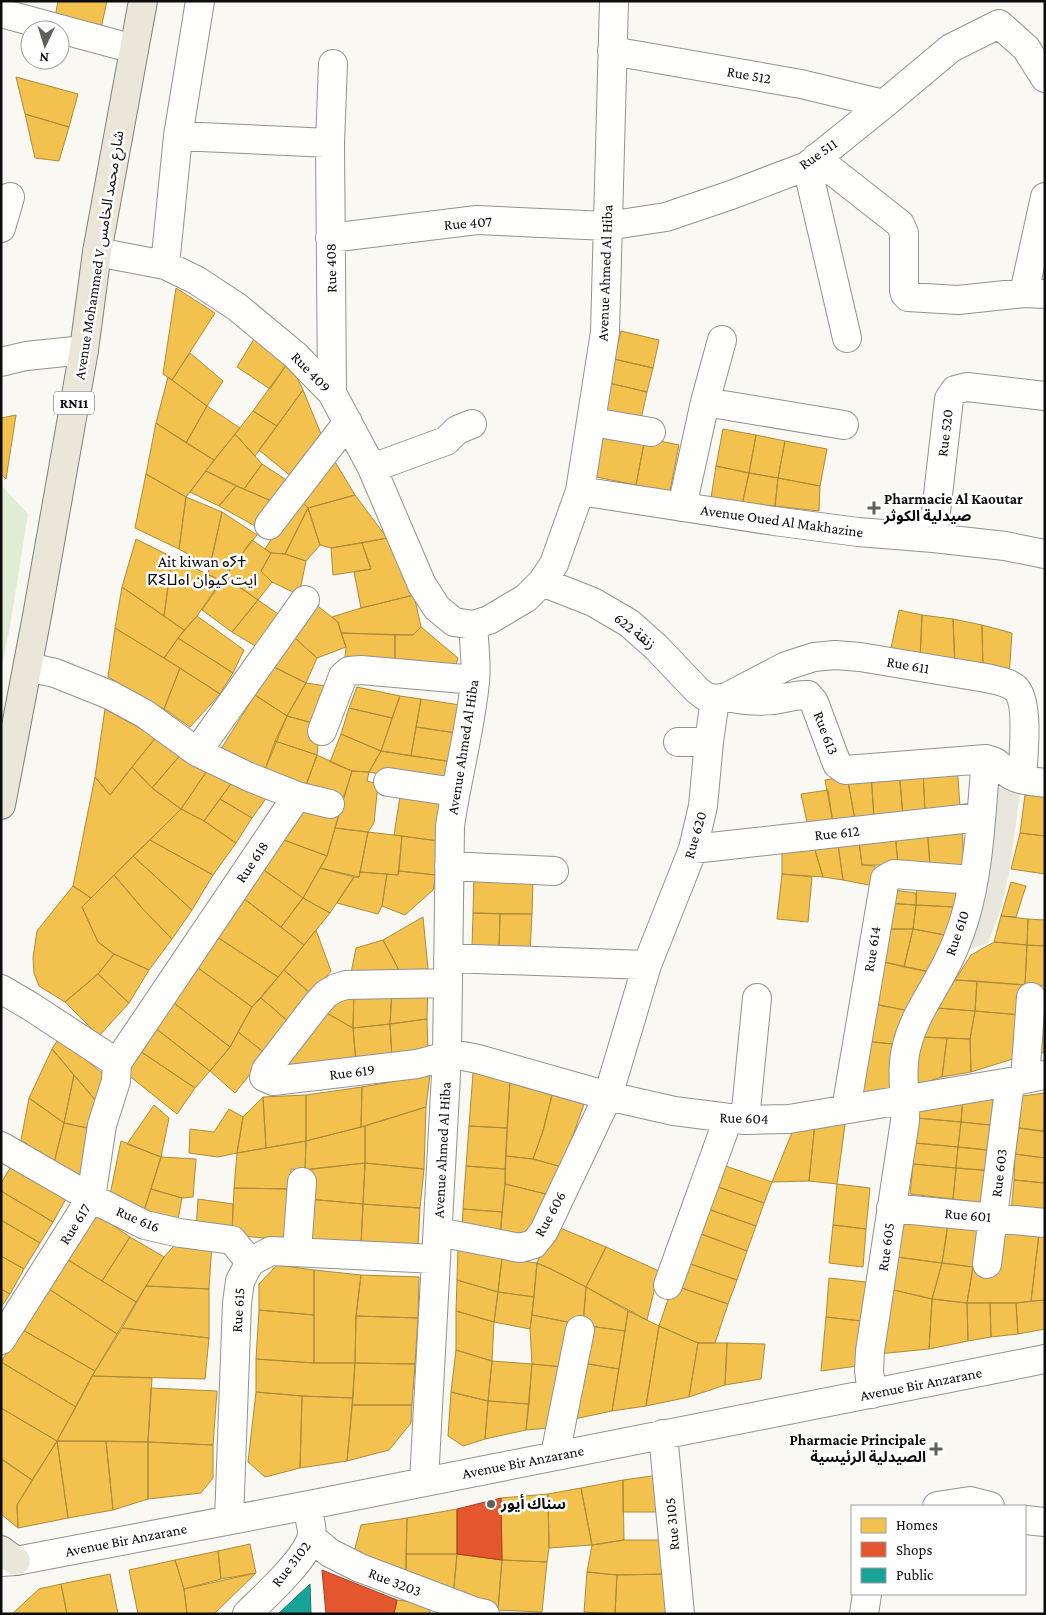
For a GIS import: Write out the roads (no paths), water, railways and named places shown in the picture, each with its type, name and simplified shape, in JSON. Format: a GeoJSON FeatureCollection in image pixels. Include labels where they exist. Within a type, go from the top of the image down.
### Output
{"type":"FeatureCollection","features":[{"type":"Feature","properties":{"kind":"main road","name":"Avenue Mohammed V شارع محمد الخامس"},"geometry":{"type":"LineString","coordinates":[[1,805],[28,667],[84,350],[97,252],[143,1]]}},
{"type":"Feature","properties":{"kind":"street"},"geometry":{"type":"LineString","coordinates":[[164,265],[178,136],[200,1]]}},
{"type":"Feature","properties":{"kind":"street","name":"Avenue Ahmed Al Hiba"},"geometry":{"type":"LineString","coordinates":[[424,1481],[447,1056],[450,826],[468,732],[475,680],[472,625],[489,620],[526,598],[542,582],[554,564],[580,491],[605,332],[614,1]]}},
{"type":"Feature","properties":{"kind":"street"},"geometry":{"type":"LineString","coordinates":[[1,13],[134,49]]}},
{"type":"Feature","properties":{"kind":"street"},"geometry":{"type":"LineString","coordinates":[[1001,13],[1045,78]]}},
{"type":"Feature","properties":{"kind":"street","name":"Rue 511"},"geometry":{"type":"LineString","coordinates":[[607,226],[666,217],[731,195],[811,162],[951,48],[1001,13]]}},
{"type":"Feature","properties":{"kind":"street","name":"Rue 512"},"geometry":{"type":"LineString","coordinates":[[612,51],[801,84],[884,104]]}},
{"type":"Feature","properties":{"kind":"street","name":"Rue 408"},"geometry":{"type":"LineString","coordinates":[[332,64],[330,143],[332,393]]}},
{"type":"Feature","properties":{"kind":"street"},"geometry":{"type":"LineString","coordinates":[[178,136],[330,143]]}},
{"type":"Feature","properties":{"kind":"street"},"geometry":{"type":"LineString","coordinates":[[811,162],[900,224],[904,233],[904,290],[908,297],[958,300],[1034,294],[1045,197]]}},
{"type":"Feature","properties":{"kind":"street"},"geometry":{"type":"LineString","coordinates":[[811,162],[847,338]]}},
{"type":"Feature","properties":{"kind":"street"},"geometry":{"type":"LineString","coordinates":[[1,228],[10,197]]}},
{"type":"Feature","properties":{"kind":"street","name":"Rue 407"},"geometry":{"type":"LineString","coordinates":[[330,238],[477,220],[607,226]]}},
{"type":"Feature","properties":{"kind":"street","name":"Rue 409"},"geometry":{"type":"LineString","coordinates":[[97,252],[164,265],[196,280],[237,307],[295,354],[332,393],[372,468],[422,585],[437,608],[454,622],[472,625]]}},
{"type":"Feature","properties":{"kind":"street"},"geometry":{"type":"LineString","coordinates":[[682,507],[705,402],[722,340]]}},
{"type":"Feature","properties":{"kind":"street"},"geometry":{"type":"LineString","coordinates":[[1,362],[34,355],[84,350]]}},
{"type":"Feature","properties":{"kind":"street","name":"Rue 520"},"geometry":{"type":"LineString","coordinates":[[933,538],[949,399],[955,390],[967,387],[1045,396]]}},
{"type":"Feature","properties":{"kind":"street"},"geometry":{"type":"LineString","coordinates":[[705,402],[844,425]]}},
{"type":"Feature","properties":{"kind":"street"},"geometry":{"type":"LineString","coordinates":[[269,525],[348,422]]}},
{"type":"Feature","properties":{"kind":"street"},"geometry":{"type":"LineString","coordinates":[[592,422],[651,432]]}},
{"type":"Feature","properties":{"kind":"street"},"geometry":{"type":"LineString","coordinates":[[372,468],[446,442],[457,430],[472,424]]}},
{"type":"Feature","properties":{"kind":"street","name":"Avenue Oued Al Makhazine"},"geometry":{"type":"LineString","coordinates":[[580,491],[858,532],[1005,546],[1045,554]]}},
{"type":"Feature","properties":{"kind":"street","name":"زنقة 622"},"geometry":{"type":"LineString","coordinates":[[542,582],[593,602],[629,623],[697,690],[706,696],[721,698]]}},
{"type":"Feature","properties":{"kind":"street"},"geometry":{"type":"LineString","coordinates":[[198,752],[305,600]]}},
{"type":"Feature","properties":{"kind":"street","name":"Rue 611"},"geometry":{"type":"LineString","coordinates":[[721,698],[786,666],[814,657],[835,655],[860,656],[986,678],[1016,688],[1023,699],[1033,781]]}},
{"type":"Feature","properties":{"kind":"street"},"geometry":{"type":"LineString","coordinates":[[28,667],[55,672],[110,695],[145,714],[198,752],[247,776],[296,796],[330,804]]}},
{"type":"Feature","properties":{"kind":"street"},"geometry":{"type":"LineString","coordinates":[[322,731],[344,676],[349,671],[361,670],[475,680]]}},
{"type":"Feature","properties":{"kind":"street","name":"Rue 613"},"geometry":{"type":"LineString","coordinates":[[721,698],[771,701],[801,694],[808,695],[814,702],[837,764],[848,771],[986,759]]}},
{"type":"Feature","properties":{"kind":"street","name":"Rue 620"},"geometry":{"type":"LineString","coordinates":[[608,1096],[647,965],[693,849],[703,806],[709,742],[721,698]]}},
{"type":"Feature","properties":{"kind":"street"},"geometry":{"type":"LineString","coordinates":[[678,742],[709,742]]}},
{"type":"Feature","properties":{"kind":"street"},"geometry":{"type":"LineString","coordinates":[[986,759],[994,760],[1008,773],[1033,781]]}},
{"type":"Feature","properties":{"kind":"street","name":"Rue 610"},"geometry":{"type":"LineString","coordinates":[[906,1100],[903,1074],[906,1046],[921,1010],[950,956],[964,920],[973,880],[986,759]]}},
{"type":"Feature","properties":{"kind":"street"},"geometry":{"type":"LineString","coordinates":[[388,782],[455,792]]}},
{"type":"Feature","properties":{"kind":"street","name":"Rue 618"},"geometry":{"type":"LineString","coordinates":[[117,1063],[296,796]]}},
{"type":"Feature","properties":{"kind":"street","name":"Rue 612"},"geometry":{"type":"LineString","coordinates":[[693,849],[980,817]]}},
{"type":"Feature","properties":{"kind":"street"},"geometry":{"type":"LineString","coordinates":[[449,866],[554,871]]}},
{"type":"Feature","properties":{"kind":"street","name":"Rue 614"},"geometry":{"type":"LineString","coordinates":[[846,1109],[885,879],[894,874],[973,880]]}},
{"type":"Feature","properties":{"kind":"street"},"geometry":{"type":"LineString","coordinates":[[448,970],[647,965]]}},
{"type":"Feature","properties":{"kind":"street","name":"Rue 619"},"geometry":{"type":"LineString","coordinates":[[447,1056],[416,1064],[273,1081],[264,1077],[266,1070],[317,1004],[326,994],[336,988],[448,970]]}},
{"type":"Feature","properties":{"kind":"street"},"geometry":{"type":"LineString","coordinates":[[1,989],[117,1063]]}},
{"type":"Feature","properties":{"kind":"street","name":"Rue 603"},"geometry":{"type":"LineString","coordinates":[[987,1264],[994,1217],[1027,1078],[1031,996]]}},
{"type":"Feature","properties":{"kind":"street"},"geometry":{"type":"LineString","coordinates":[[668,1285],[737,1120],[758,998]]}},
{"type":"Feature","properties":{"kind":"street","name":"Rue 604"},"geometry":{"type":"LineString","coordinates":[[447,1056],[463,1056],[478,1059],[608,1096],[674,1111],[737,1120],[789,1118],[906,1100],[1027,1078]]}},
{"type":"Feature","properties":{"kind":"street","name":"Rue 617"},"geometry":{"type":"LineString","coordinates":[[3,1336],[91,1198],[102,1125],[116,1081],[117,1063]]}},
{"type":"Feature","properties":{"kind":"street","name":"Rue 606"},"geometry":{"type":"LineString","coordinates":[[438,1232],[520,1248],[534,1244],[544,1231],[608,1096]]}},
{"type":"Feature","properties":{"kind":"street","name":"Rue 605"},"geometry":{"type":"LineString","coordinates":[[872,1394],[869,1371],[870,1351],[905,1121],[906,1100]]}},
{"type":"Feature","properties":{"kind":"street","name":"Rue 616"},"geometry":{"type":"LineString","coordinates":[[1,1146],[91,1198],[145,1224],[161,1230],[232,1240],[250,1262]]}},
{"type":"Feature","properties":{"kind":"street"},"geometry":{"type":"LineString","coordinates":[[297,1251],[302,1182]]}},
{"type":"Feature","properties":{"kind":"street","name":"Rue 601"},"geometry":{"type":"LineString","coordinates":[[891,1208],[1045,1223]]}},
{"type":"Feature","properties":{"kind":"street"},"geometry":{"type":"LineString","coordinates":[[250,1262],[271,1251],[436,1259]]}},
{"type":"Feature","properties":{"kind":"street","name":"Rue 615"},"geometry":{"type":"LineString","coordinates":[[229,1520],[237,1303],[240,1280],[250,1262]]}},
{"type":"Feature","properties":{"kind":"street"},"geometry":{"type":"LineString","coordinates":[[555,1455],[580,1330]]}},
{"type":"Feature","properties":{"kind":"street","name":"Avenue Bir Anzarane"},"geometry":{"type":"LineString","coordinates":[[6,1558],[309,1505],[555,1455],[1045,1360]]}},
{"type":"Feature","properties":{"kind":"street","name":"Rue 3105"},"geometry":{"type":"LineString","coordinates":[[663,1434],[680,1614]]}},
{"type":"Feature","properties":{"kind":"street"},"geometry":{"type":"LineString","coordinates":[[945,1505],[970,1502],[985,1505]]}},
{"type":"Feature","properties":{"kind":"street","name":"Rue 3102"},"geometry":{"type":"LineString","coordinates":[[247,1614],[290,1570],[312,1538],[309,1505]]}},
{"type":"Feature","properties":{"kind":"street"},"geometry":{"type":"LineString","coordinates":[[1026,1520],[1045,1522]]}},
{"type":"Feature","properties":{"kind":"street","name":"Rue 3203"},"geometry":{"type":"LineString","coordinates":[[312,1538],[330,1553],[437,1606],[484,1614]]}},
{"type":"Feature","properties":{"kind":"street"},"geometry":{"type":"LineString","coordinates":[[864,1614],[867,1595]]}},
{"type":"Feature","properties":{"kind":"place","name":"Pharmacie Al Kaoutar صيدلية الكوثر"},"geometry":{"type":"Point","coordinates":[874,508]}},
{"type":"Feature","properties":{"kind":"place","name":"Pharmacie Principale الصيدلية الرئيسية"},"geometry":{"type":"Point","coordinates":[936,1449]}},
{"type":"Feature","properties":{"kind":"place","name":"سناك أيور"},"geometry":{"type":"Point","coordinates":[491,1504]}},
{"type":"Feature","properties":{"kind":"district","name":"Ait kiwan ⴰⵢⵜ ⴽⵉⵡⴰⵏ ايت كيوان"},"geometry":{"type":"Point","coordinates":[202,570]}}]}
